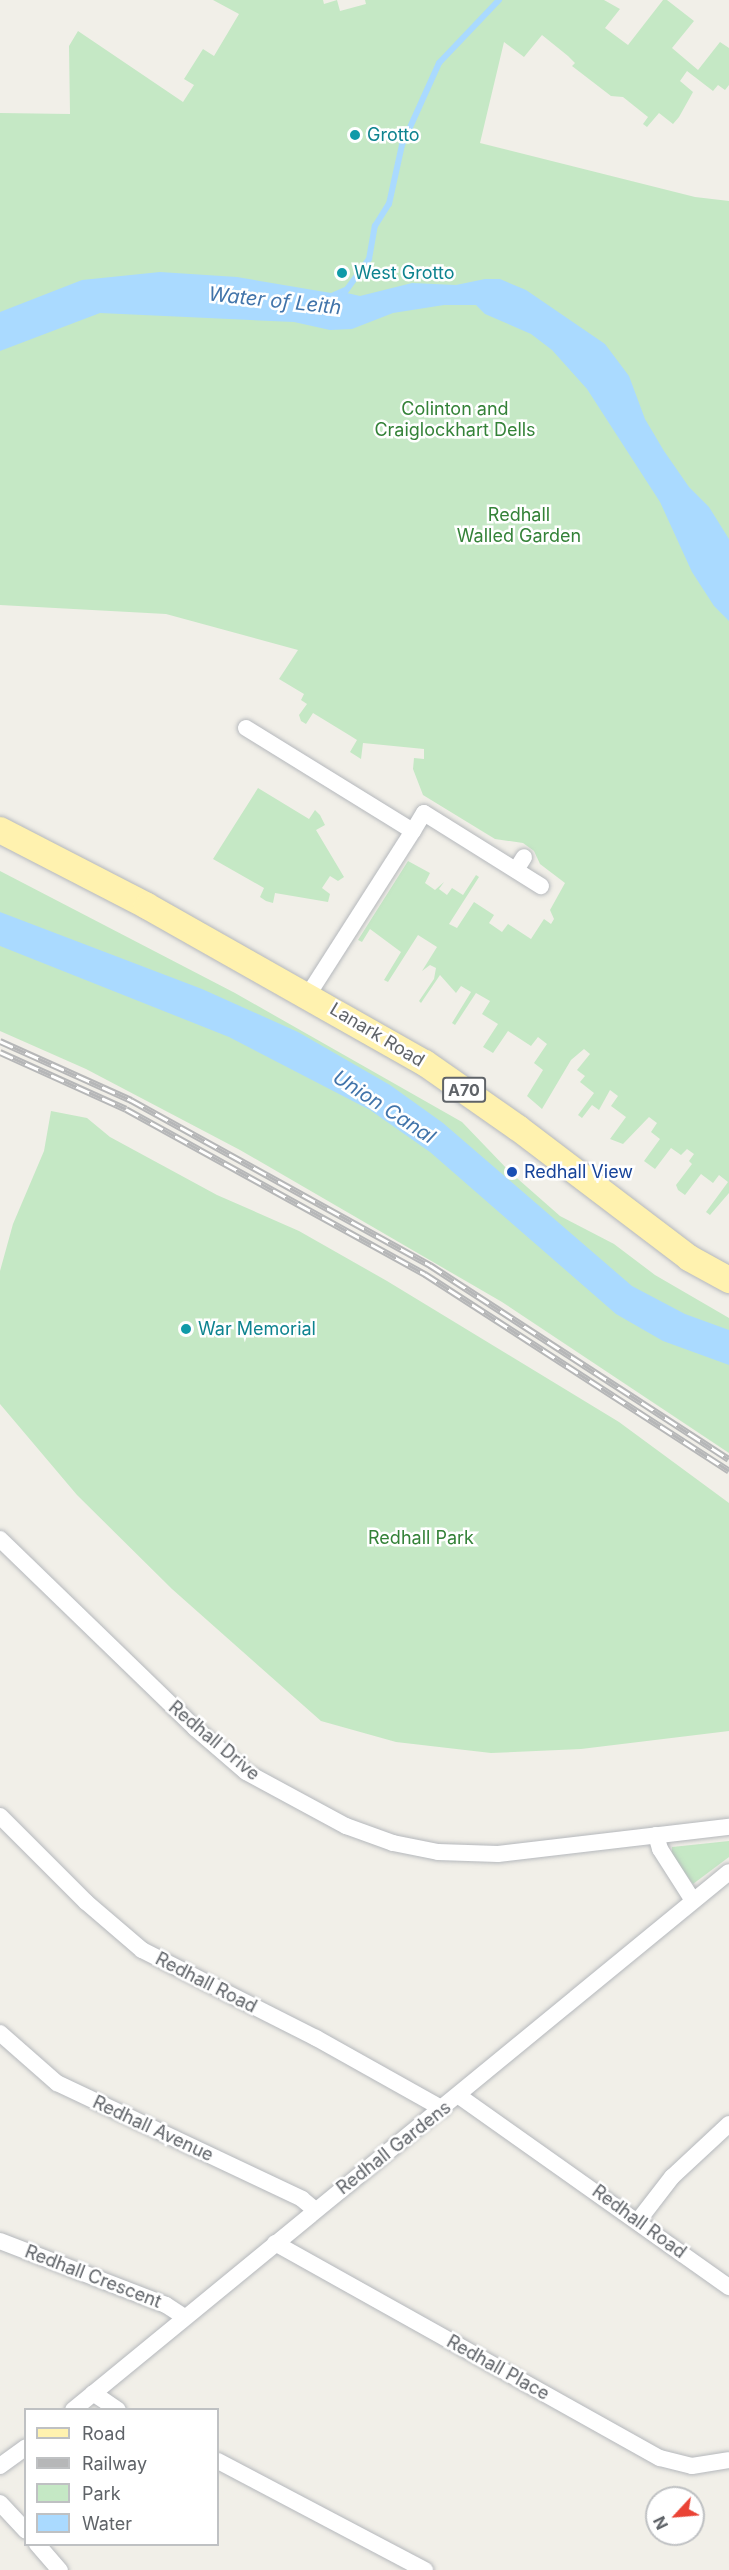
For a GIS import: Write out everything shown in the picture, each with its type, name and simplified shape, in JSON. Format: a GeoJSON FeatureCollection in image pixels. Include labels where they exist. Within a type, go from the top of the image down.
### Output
{"type":"FeatureCollection","features":[{"type":"Feature","properties":{"kind":"main road","name":"Lanark Road"},"geometry":{"type":"LineString","coordinates":[[0,830],[308,995],[425,1063],[518,1128],[689,1258],[729,1280]]}},
{"type":"Feature","properties":{"kind":"street"},"geometry":{"type":"LineString","coordinates":[[246,728],[413,831]]}},
{"type":"Feature","properties":{"kind":"street"},"geometry":{"type":"LineString","coordinates":[[308,995],[424,813],[520,864],[541,886]]}},
{"type":"Feature","properties":{"kind":"street","name":"Redhall Drive"},"geometry":{"type":"LineString","coordinates":[[0,1539],[195,1728],[246,1772],[346,1826],[393,1843],[438,1852],[498,1854],[729,1827]]}},
{"type":"Feature","properties":{"kind":"street","name":"Redhall Road"},"geometry":{"type":"LineString","coordinates":[[0,1816],[86,1902],[142,1950],[316,2038],[442,2109]]}},
{"type":"Feature","properties":{"kind":"street"},"geometry":{"type":"LineString","coordinates":[[656,1835],[660,1850],[692,1899]]}},
{"type":"Feature","properties":{"kind":"street","name":"Redhall Gardens"},"geometry":{"type":"LineString","coordinates":[[74,2408],[183,2316],[459,2096],[692,1899],[729,1872]]}},
{"type":"Feature","properties":{"kind":"street","name":"Redhall Avenue"},"geometry":{"type":"LineString","coordinates":[[0,2032],[57,2083],[302,2199],[315,2210]]}},
{"type":"Feature","properties":{"kind":"street","name":"Redhall Road"},"geometry":{"type":"LineString","coordinates":[[459,2096],[729,2287]]}},
{"type":"Feature","properties":{"kind":"street"},"geometry":{"type":"LineString","coordinates":[[638,2221],[672,2177],[729,2124]]}},
{"type":"Feature","properties":{"kind":"street","name":"Redhall Crescent"},"geometry":{"type":"LineString","coordinates":[[0,2241],[166,2305],[183,2316]]}},
{"type":"Feature","properties":{"kind":"street","name":"Redhall Place"},"geometry":{"type":"LineString","coordinates":[[275,2243],[660,2458],[692,2466],[729,2460]]}},
{"type":"Feature","properties":{"kind":"street"},"geometry":{"type":"LineString","coordinates":[[93,2393],[116,2408]]}},
{"type":"Feature","properties":{"kind":"street"},"geometry":{"type":"LineString","coordinates":[[0,2466],[24,2448]]}},
{"type":"Feature","properties":{"kind":"street"},"geometry":{"type":"LineString","coordinates":[[219,2463],[425,2570]]}},
{"type":"Feature","properties":{"kind":"street"},"geometry":{"type":"LineString","coordinates":[[0,2503],[24,2529]]}},
{"type":"Feature","properties":{"kind":"street"},"geometry":{"type":"LineString","coordinates":[[39,2546],[60,2570]]}},
{"type":"Feature","properties":{"kind":"green space","name":"Colinton and Craiglockhart Dells"},"geometry":{"type":"Polygon","coordinates":[[[213,0],[323,0],[324,4],[337,0],[340,11],[366,4],[365,0],[604,0],[620,9],[605,28],[628,45],[663,0],[667,0],[694,21],[672,48],[698,70],[720,42],[729,48],[729,85],[725,90],[718,85],[713,91],[687,71],[680,81],[693,92],[679,117],[673,124],[659,113],[647,127],[643,124],[648,117],[623,97],[611,96],[572,66],[575,63],[542,35],[524,57],[504,42],[480,143],[695,197],[729,201],[729,1193],[710,1215],[706,1212],[728,1182],[719,1175],[713,1183],[701,1174],[685,1195],[678,1190],[676,1185],[692,1164],[689,1161],[694,1154],[687,1149],[681,1155],[671,1148],[655,1169],[644,1161],[660,1139],[651,1132],[657,1123],[649,1117],[623,1144],[610,1139],[626,1117],[611,1106],[618,1096],[610,1090],[599,1110],[592,1105],[582,1118],[578,1115],[594,1093],[580,1082],[585,1076],[577,1070],[590,1054],[584,1049],[571,1060],[542,1109],[527,1096],[543,1070],[534,1063],[547,1044],[538,1037],[531,1046],[508,1031],[493,1053],[483,1047],[498,1024],[482,1014],[490,1001],[476,993],[455,1025],[452,1023],[471,992],[461,986],[456,993],[440,975],[421,1003],[419,1001],[434,979],[436,968],[430,965],[422,971],[437,947],[418,935],[388,982],[384,980],[401,952],[370,929],[362,942],[358,940],[408,861],[430,873],[425,883],[435,890],[444,882],[439,889],[447,895],[452,888],[463,895],[476,875],[479,877],[449,924],[457,928],[474,902],[494,915],[489,923],[502,932],[508,924],[531,939],[544,919],[551,924],[554,919],[550,910],[565,883],[540,864],[534,851],[523,843],[495,839],[423,795],[413,769],[414,758],[424,759],[424,749],[363,743],[361,759],[350,752],[357,740],[313,713],[306,724],[301,721],[299,715],[307,704],[301,700],[304,694],[279,679],[298,650],[166,614],[0,605],[0,113],[70,114],[69,46],[78,31],[183,102],[194,85],[184,79],[203,49],[214,56],[239,14],[213,0]]]}},
{"type":"Feature","properties":{"kind":"green space"},"geometry":{"type":"Polygon","coordinates":[[[258,788],[309,819],[315,810],[320,815],[325,825],[316,830],[344,877],[338,881],[330,876],[322,888],[330,894],[328,902],[275,893],[273,903],[266,901],[260,897],[264,888],[213,859],[258,788]]]}},
{"type":"Feature","properties":{"kind":"green space"},"geometry":{"type":"Polygon","coordinates":[[[0,871],[235,993],[462,1122],[510,1172],[560,1216],[614,1244],[655,1275],[729,1318],[729,1453],[502,1302],[240,1150],[86,1069],[0,1031],[0,871]]]}},
{"type":"Feature","properties":{"kind":"green space","name":"Redhall Park"},"geometry":{"type":"Polygon","coordinates":[[[51,1111],[87,1118],[110,1137],[217,1195],[299,1231],[387,1281],[619,1422],[729,1503],[729,1731],[581,1749],[491,1753],[396,1742],[321,1721],[172,1589],[77,1495],[0,1404],[0,1271],[13,1224],[44,1151],[51,1111]]]}},
{"type":"Feature","properties":{"kind":"green space"},"geometry":{"type":"Polygon","coordinates":[[[729,1841],[729,1857],[693,1884],[672,1855],[672,1847],[729,1841]]]}},
{"type":"Feature","properties":{"kind":"water","name":"Water of Leith"},"geometry":{"type":"Polygon","coordinates":[[[160,272],[237,277],[331,293],[347,286],[347,293],[360,296],[412,283],[456,285],[485,279],[500,279],[526,290],[605,344],[629,376],[645,419],[664,451],[689,487],[709,507],[729,539],[729,621],[714,606],[692,572],[660,502],[587,389],[552,350],[531,334],[485,314],[476,305],[444,305],[393,313],[352,329],[330,330],[294,322],[100,313],[0,351],[0,312],[82,280],[160,272]]]}},
{"type":"Feature","properties":{"kind":"water","name":"Union Canal"},"geometry":{"type":"Polygon","coordinates":[[[0,912],[202,989],[298,1032],[390,1085],[443,1123],[632,1286],[685,1314],[729,1330],[729,1365],[663,1341],[616,1314],[430,1152],[370,1110],[229,1037],[0,946],[0,912]]]}},
{"type":"Feature","properties":{"kind":"waterway","name":"Water of Leith"},"geometry":{"type":"LineString","coordinates":[[345,292],[369,259],[375,226],[389,204],[402,145],[439,63],[499,0]]}},
{"type":"Feature","properties":{"kind":"railway"},"geometry":{"type":"LineString","coordinates":[[0,1041],[131,1100],[430,1265],[729,1459]]}},
{"type":"Feature","properties":{"kind":"railway"},"geometry":{"type":"LineString","coordinates":[[0,1052],[126,1109],[425,1274],[729,1471]]}},
{"type":"Feature","properties":{"kind":"place","name":"Grotto"},"geometry":{"type":"Point","coordinates":[355,135]}},
{"type":"Feature","properties":{"kind":"place","name":"West Grotto"},"geometry":{"type":"Point","coordinates":[342,273]}},
{"type":"Feature","properties":{"kind":"place","name":"Redhall View"},"geometry":{"type":"Point","coordinates":[512,1172]}},
{"type":"Feature","properties":{"kind":"place","name":"War Memorial"},"geometry":{"type":"Point","coordinates":[186,1329]}},
{"type":"Feature","properties":{"kind":"park label","name":"Redhall Walled Garden"},"geometry":{"type":"Point","coordinates":[519,526]}}]}
